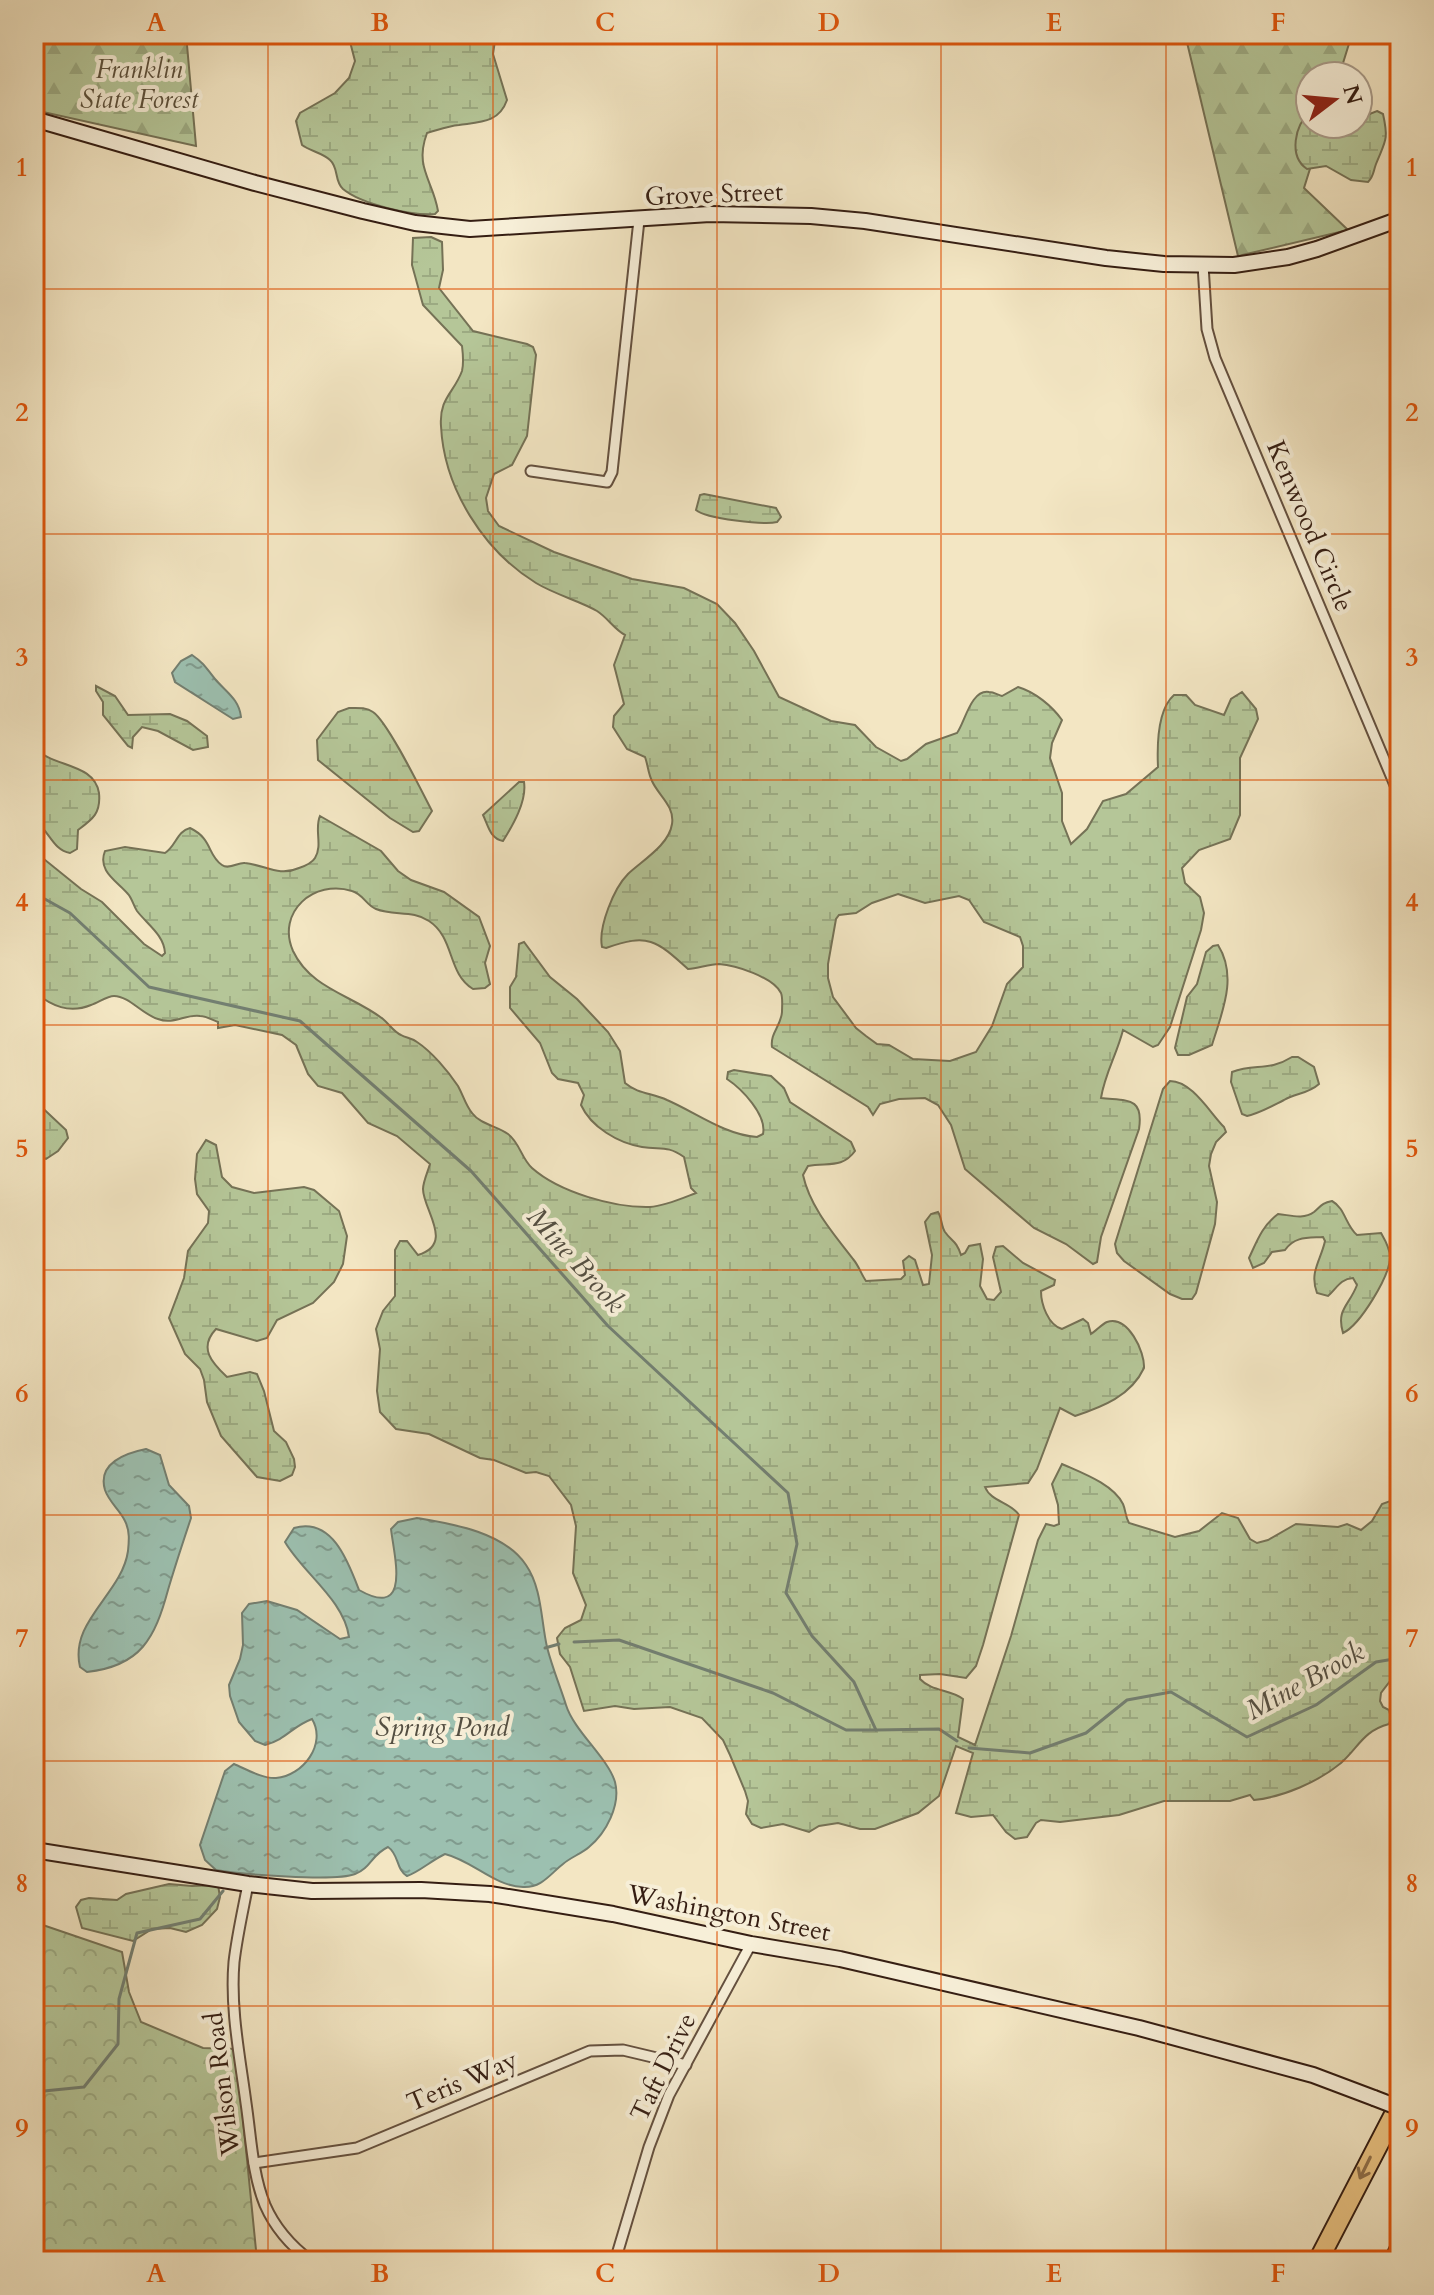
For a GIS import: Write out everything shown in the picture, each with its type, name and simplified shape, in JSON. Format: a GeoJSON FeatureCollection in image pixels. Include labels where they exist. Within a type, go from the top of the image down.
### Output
{"type":"FeatureCollection","features":[{"type":"Feature","properties":{"kind":"highway"},"geometry":{"type":"LineString","coordinates":[[1318,2261],[1400,2105]]}},
{"type":"Feature","properties":{"kind":"highway"},"geometry":{"type":"LineString","coordinates":[[1394,2261],[1400,2248]]}},
{"type":"Feature","properties":{"kind":"main road","name":"Grove Street"},"geometry":{"type":"LineString","coordinates":[[34,119],[255,183],[415,223],[470,229],[739,213],[825,217],[1106,258],[1164,264],[1234,265],[1288,257],[1400,219]]}},
{"type":"Feature","properties":{"kind":"main road","name":"Washington Street"},"geometry":{"type":"LineString","coordinates":[[34,1850],[248,1884],[312,1891],[421,1890],[490,1894],[613,1914],[751,1944],[840,1959],[1139,2028],[1313,2075],[1400,2105]]}},
{"type":"Feature","properties":{"kind":"street"},"geometry":{"type":"LineString","coordinates":[[531,471],[607,482],[612,472],[639,220]]}},
{"type":"Feature","properties":{"kind":"street","name":"Kenwood Circle"},"geometry":{"type":"LineString","coordinates":[[1203,265],[1207,329],[1215,358],[1400,797]]}},
{"type":"Feature","properties":{"kind":"street","name":"Wilson Road"},"geometry":{"type":"LineString","coordinates":[[248,1884],[236,1948],[234,1995],[254,2163],[260,2191],[270,2215],[284,2236],[311,2261]]}},
{"type":"Feature","properties":{"kind":"street","name":"Taft Drive"},"geometry":{"type":"LineString","coordinates":[[615,2261],[658,2121],[669,2095],[751,1944]]}},
{"type":"Feature","properties":{"kind":"street","name":"Teris Way"},"geometry":{"type":"LineString","coordinates":[[254,2163],[357,2148],[590,2051],[623,2050],[686,2065]]}},
{"type":"Feature","properties":{"kind":"green space","name":"Franklin State Forest"},"geometry":{"type":"Polygon","coordinates":[[[34,34],[186,34],[196,146],[34,110],[34,34]]]}},
{"type":"Feature","properties":{"kind":"green space"},"geometry":{"type":"Polygon","coordinates":[[[348,34],[496,34],[493,54],[507,100],[504,108],[488,120],[427,133],[423,165],[436,200],[438,211],[435,214],[413,213],[362,200],[340,186],[330,160],[302,145],[296,121],[300,113],[335,93],[349,78],[355,61],[348,34]]]}},
{"type":"Feature","properties":{"kind":"green space"},"geometry":{"type":"Polygon","coordinates":[[[1185,34],[1352,34],[1344,60],[1294,60],[1294,140],[1319,140],[1304,188],[1348,230],[1238,256],[1185,34]]]}},
{"type":"Feature","properties":{"kind":"green space"},"geometry":{"type":"Polygon","coordinates":[[[1374,112],[1383,114],[1386,136],[1368,182],[1351,180],[1326,166],[1307,169],[1301,163],[1297,156],[1296,140],[1374,140],[1374,112]]]}},
{"type":"Feature","properties":{"kind":"green space"},"geometry":{"type":"Polygon","coordinates":[[[431,237],[442,242],[443,270],[439,288],[473,331],[527,344],[533,347],[536,355],[527,436],[512,465],[494,474],[486,498],[488,511],[499,526],[554,552],[632,579],[684,588],[717,604],[754,651],[779,697],[831,721],[855,725],[876,747],[901,761],[926,744],[957,733],[973,701],[983,692],[1002,696],[1018,687],[1031,692],[1062,720],[1052,743],[1050,758],[1062,793],[1062,821],[1071,844],[1087,829],[1103,801],[1126,794],[1158,767],[1161,719],[1168,701],[1174,695],[1186,695],[1195,705],[1224,715],[1231,699],[1242,692],[1256,709],[1258,719],[1240,758],[1240,815],[1230,839],[1199,850],[1182,868],[1185,883],[1200,897],[1204,913],[1170,1027],[1158,1045],[1153,1047],[1123,1030],[1105,1080],[1101,1098],[1131,1102],[1136,1105],[1140,1118],[1139,1129],[1101,1237],[1097,1262],[1093,1264],[1066,1244],[1034,1228],[965,1169],[951,1125],[938,1105],[925,1098],[899,1099],[880,1104],[873,1115],[868,1107],[772,1047],[781,1017],[782,1000],[777,987],[770,982],[744,969],[726,965],[688,969],[668,951],[642,940],[602,947],[602,929],[617,888],[661,845],[672,824],[671,812],[652,781],[645,757],[627,749],[613,727],[614,716],[624,704],[614,665],[625,635],[597,611],[536,583],[517,570],[484,536],[470,516],[450,473],[441,426],[442,409],[462,371],[462,346],[423,305],[412,265],[413,238],[431,237]],[[898,894],[872,903],[856,913],[839,915],[828,964],[828,978],[833,997],[856,1028],[877,1044],[889,1045],[913,1059],[950,1061],[976,1052],[992,1026],[1007,984],[1023,967],[1023,946],[1020,937],[984,922],[969,900],[959,896],[925,903],[898,894]]]}},
{"type":"Feature","properties":{"kind":"green space"},"geometry":{"type":"Polygon","coordinates":[[[700,495],[776,508],[781,517],[777,522],[761,523],[711,516],[696,510],[700,495]]]}},
{"type":"Feature","properties":{"kind":"green space"},"geometry":{"type":"Polygon","coordinates":[[[96,686],[115,696],[128,715],[170,714],[187,721],[207,736],[208,747],[193,750],[158,731],[142,727],[133,737],[132,748],[128,746],[103,715],[103,702],[96,686]]]}},
{"type":"Feature","properties":{"kind":"green space"},"geometry":{"type":"Polygon","coordinates":[[[349,708],[373,712],[396,743],[432,811],[419,831],[413,832],[390,818],[318,760],[317,740],[338,712],[349,708]]]}},
{"type":"Feature","properties":{"kind":"green space"},"geometry":{"type":"Polygon","coordinates":[[[34,747],[51,759],[81,770],[96,783],[99,793],[97,811],[78,830],[77,849],[70,853],[59,848],[34,821],[34,747]]]}},
{"type":"Feature","properties":{"kind":"green space"},"geometry":{"type":"Polygon","coordinates":[[[519,782],[524,782],[521,805],[503,841],[499,840],[490,831],[483,815],[519,782]]]}},
{"type":"Feature","properties":{"kind":"green space"},"geometry":{"type":"Polygon","coordinates":[[[320,816],[381,851],[398,871],[411,880],[444,892],[479,917],[490,946],[485,963],[490,984],[485,988],[473,989],[465,982],[443,937],[429,921],[416,915],[376,909],[356,892],[338,889],[312,894],[294,912],[289,937],[301,964],[321,983],[371,1011],[398,1034],[428,1051],[454,1080],[475,1117],[508,1134],[528,1164],[543,1177],[588,1197],[636,1207],[662,1205],[696,1193],[691,1188],[684,1157],[668,1149],[633,1145],[606,1133],[591,1120],[581,1105],[584,1095],[578,1083],[558,1079],[552,1073],[540,1043],[510,1008],[510,987],[516,977],[519,944],[524,942],[550,977],[577,999],[608,1032],[620,1051],[625,1083],[630,1087],[667,1100],[722,1128],[757,1137],[763,1134],[761,1119],[746,1096],[727,1079],[728,1072],[734,1070],[771,1076],[784,1088],[790,1102],[851,1142],[855,1151],[850,1157],[834,1164],[808,1166],[803,1175],[817,1209],[866,1281],[901,1279],[905,1275],[903,1261],[909,1256],[915,1260],[923,1285],[929,1284],[932,1255],[925,1222],[931,1214],[938,1212],[944,1230],[961,1255],[969,1246],[980,1244],[983,1259],[980,1286],[987,1299],[994,1300],[1001,1292],[993,1257],[996,1247],[1003,1246],[1023,1263],[1055,1280],[1054,1285],[1041,1291],[1046,1313],[1057,1327],[1062,1329],[1083,1319],[1088,1323],[1091,1334],[1105,1323],[1115,1321],[1134,1336],[1142,1353],[1144,1368],[1132,1386],[1105,1404],[1075,1416],[1060,1408],[1037,1469],[1028,1483],[985,1487],[992,1496],[1019,1515],[976,1666],[966,1678],[920,1675],[920,1679],[930,1686],[963,1699],[958,1737],[975,1745],[1038,1540],[1046,1524],[1059,1524],[1052,1484],[1062,1464],[1112,1491],[1123,1504],[1129,1523],[1175,1537],[1199,1531],[1222,1513],[1238,1518],[1250,1539],[1257,1543],[1296,1524],[1338,1527],[1347,1524],[1361,1530],[1372,1521],[1382,1504],[1393,1500],[1400,1504],[1400,1668],[1381,1693],[1380,1701],[1389,1710],[1389,1724],[1367,1735],[1341,1763],[1322,1776],[1277,1796],[1254,1800],[1250,1795],[1230,1801],[1164,1801],[1119,1815],[1060,1822],[1041,1820],[1027,1837],[1015,1839],[993,1815],[971,1817],[956,1813],[973,1753],[956,1746],[939,1796],[918,1813],[875,1829],[860,1829],[838,1823],[819,1826],[809,1832],[783,1824],[761,1828],[752,1824],[746,1814],[748,1801],[745,1791],[723,1740],[702,1718],[670,1707],[634,1709],[615,1706],[584,1711],[570,1667],[560,1654],[557,1638],[565,1628],[581,1620],[586,1605],[573,1573],[576,1526],[571,1505],[549,1476],[526,1473],[494,1460],[480,1458],[429,1434],[396,1429],[380,1412],[377,1391],[380,1349],[376,1329],[383,1311],[395,1296],[395,1250],[400,1241],[407,1241],[418,1255],[429,1250],[434,1243],[436,1235],[423,1189],[430,1164],[397,1136],[368,1123],[342,1093],[318,1086],[308,1074],[296,1045],[282,1035],[235,1025],[218,1028],[218,1022],[202,1016],[164,1021],[114,996],[83,1008],[68,1009],[54,1005],[34,992],[34,851],[102,902],[144,944],[162,956],[164,947],[158,935],[106,870],[105,851],[125,847],[165,853],[182,832],[190,828],[203,837],[217,861],[225,866],[245,863],[278,871],[292,870],[315,858],[320,816]]]}},
{"type":"Feature","properties":{"kind":"green space"},"geometry":{"type":"Polygon","coordinates":[[[1218,945],[1224,957],[1228,982],[1212,1045],[1189,1055],[1178,1055],[1175,1048],[1187,997],[1197,984],[1206,952],[1218,945]]]}},
{"type":"Feature","properties":{"kind":"green space"},"geometry":{"type":"Polygon","coordinates":[[[1298,1057],[1314,1067],[1319,1084],[1257,1113],[1242,1114],[1231,1082],[1232,1072],[1269,1066],[1298,1057]]]}},
{"type":"Feature","properties":{"kind":"green space"},"geometry":{"type":"Polygon","coordinates":[[[1170,1081],[1178,1082],[1193,1092],[1226,1132],[1216,1142],[1211,1154],[1209,1166],[1217,1202],[1215,1224],[1192,1299],[1170,1294],[1124,1261],[1117,1253],[1115,1244],[1163,1089],[1170,1081]]]}},
{"type":"Feature","properties":{"kind":"green space"},"geometry":{"type":"Polygon","coordinates":[[[34,1100],[66,1130],[68,1138],[58,1151],[46,1159],[34,1156],[34,1100]]]}},
{"type":"Feature","properties":{"kind":"green space"},"geometry":{"type":"Polygon","coordinates":[[[206,1140],[216,1145],[222,1177],[232,1187],[254,1193],[304,1187],[314,1190],[339,1211],[347,1236],[343,1264],[334,1282],[313,1303],[277,1320],[267,1338],[257,1341],[216,1329],[208,1343],[212,1361],[227,1377],[250,1372],[257,1374],[274,1431],[286,1442],[294,1459],[292,1475],[280,1481],[257,1477],[221,1436],[207,1402],[200,1369],[185,1354],[169,1318],[184,1278],[188,1251],[208,1223],[209,1211],[197,1194],[195,1179],[197,1154],[206,1140]]]}},
{"type":"Feature","properties":{"kind":"green space"},"geometry":{"type":"Polygon","coordinates":[[[1332,1201],[1357,1235],[1381,1233],[1390,1254],[1385,1276],[1373,1299],[1358,1320],[1343,1333],[1342,1313],[1357,1285],[1353,1278],[1342,1282],[1328,1296],[1317,1293],[1314,1279],[1325,1241],[1323,1237],[1297,1240],[1285,1250],[1272,1252],[1264,1263],[1253,1268],[1249,1258],[1264,1229],[1278,1214],[1305,1216],[1332,1201]]]}},
{"type":"Feature","properties":{"kind":"green space"},"geometry":{"type":"Polygon","coordinates":[[[169,1884],[218,1885],[220,1897],[217,1909],[202,1925],[186,1932],[170,1928],[152,1929],[133,1941],[82,1928],[76,1907],[81,1900],[117,1900],[126,1894],[169,1884]]]}},
{"type":"Feature","properties":{"kind":"green space"},"geometry":{"type":"Polygon","coordinates":[[[34,1922],[122,1952],[129,1992],[141,2022],[203,2048],[236,2049],[257,2260],[89,2259],[34,2249],[34,1922]]]}},
{"type":"Feature","properties":{"kind":"water"},"geometry":{"type":"Polygon","coordinates":[[[192,655],[231,696],[238,705],[241,717],[233,719],[175,682],[172,673],[181,661],[192,655]]]}},
{"type":"Feature","properties":{"kind":"water"},"geometry":{"type":"Polygon","coordinates":[[[146,1449],[160,1455],[169,1485],[189,1506],[191,1518],[163,1607],[143,1647],[121,1663],[87,1672],[80,1667],[82,1636],[124,1566],[129,1536],[123,1517],[105,1490],[105,1473],[115,1461],[146,1449]]]}},
{"type":"Feature","properties":{"kind":"water","name":"Spring Pond"},"geometry":{"type":"Polygon","coordinates":[[[417,1518],[462,1527],[491,1537],[505,1545],[526,1565],[535,1584],[547,1647],[570,1715],[606,1764],[615,1782],[616,1800],[606,1826],[586,1849],[541,1883],[530,1887],[512,1886],[445,1854],[407,1876],[388,1847],[360,1871],[344,1876],[287,1876],[216,1870],[205,1860],[200,1845],[225,1771],[234,1764],[266,1777],[286,1776],[310,1757],[316,1738],[312,1719],[279,1740],[265,1745],[255,1741],[239,1722],[229,1685],[243,1645],[242,1613],[249,1604],[267,1601],[297,1610],[340,1639],[349,1637],[346,1624],[331,1599],[285,1542],[294,1528],[307,1526],[319,1529],[337,1544],[359,1590],[376,1597],[387,1597],[396,1581],[391,1529],[398,1522],[417,1518]]]}},
{"type":"Feature","properties":{"kind":"waterway","name":"Mine Brook"},"geometry":{"type":"LineString","coordinates":[[34,893],[70,913],[149,987],[300,1021],[471,1171],[608,1326],[788,1493],[797,1544],[786,1593],[812,1636],[854,1682],[876,1730],[939,1729],[957,1741]]}},
{"type":"Feature","properties":{"kind":"waterway"},"geometry":{"type":"LineString","coordinates":[[574,1642],[619,1640],[773,1693],[846,1730],[876,1730]]}},
{"type":"Feature","properties":{"kind":"waterway"},"geometry":{"type":"LineString","coordinates":[[545,1648],[559,1644]]}},
{"type":"Feature","properties":{"kind":"waterway","name":"Mine Brook"},"geometry":{"type":"LineString","coordinates":[[969,1748],[1030,1753],[1086,1733],[1127,1700],[1171,1692],[1247,1737],[1316,1705],[1376,1662],[1400,1658]]}},
{"type":"Feature","properties":{"kind":"waterway"},"geometry":{"type":"LineString","coordinates":[[34,2092],[84,2087],[118,2044],[119,1999],[137,1933],[200,1919],[223,1891]]}}]}
